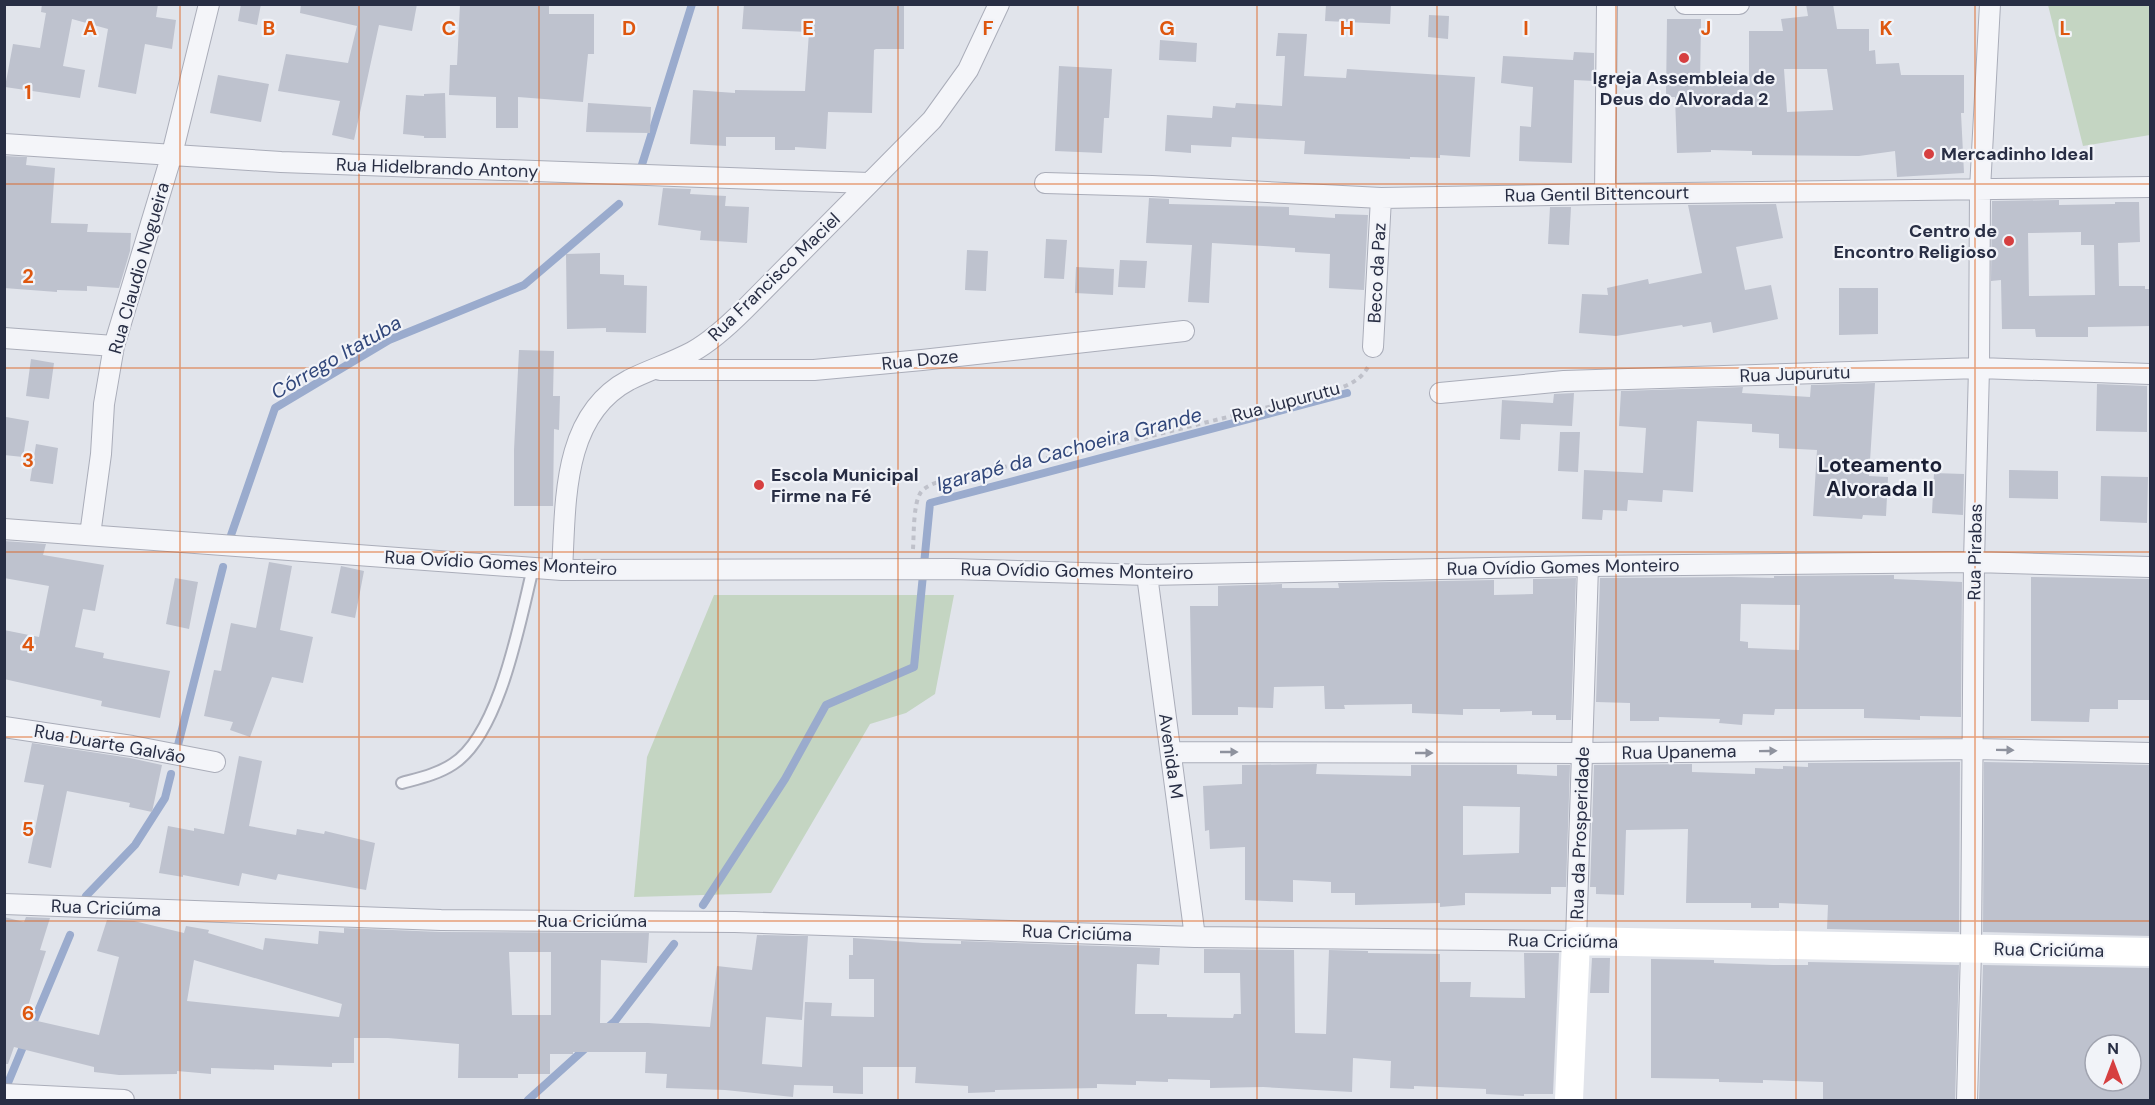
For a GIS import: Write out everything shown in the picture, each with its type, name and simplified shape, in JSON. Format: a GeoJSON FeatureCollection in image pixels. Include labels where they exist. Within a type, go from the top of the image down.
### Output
{"type":"FeatureCollection","features":[{"type":"Feature","properties":{"kind":"street","name":"Rua Claudio Nogueira"},"geometry":{"type":"LineString","coordinates":[[90,535],[101,454],[104,404],[114,346],[172,154],[208,4]]}},
{"type":"Feature","properties":{"kind":"street","name":"Rua Francisco Maciel"},"geometry":{"type":"LineString","coordinates":[[562,570],[566,488],[577,442],[591,413],[610,392],[628,381],[693,351],[720,333],[932,120],[968,70],[999,4]]}},
{"type":"Feature","properties":{"kind":"street"},"geometry":{"type":"LineString","coordinates":[[1605,194],[1607,4]]}},
{"type":"Feature","properties":{"kind":"street"},"geometry":{"type":"LineString","coordinates":[[1685,4],[1739,4]]}},
{"type":"Feature","properties":{"kind":"street","name":"Rua Pirabas"},"geometry":{"type":"LineString","coordinates":[[1967,1101],[1974,749],[1974,562],[1979,368],[1980,189],[1990,4]]}},
{"type":"Feature","properties":{"kind":"street","name":"Rua Hidelbrando Antony"},"geometry":{"type":"LineString","coordinates":[[4,144],[281,162],[869,183]]}},
{"type":"Feature","properties":{"kind":"street","name":"Rua Gentil Bittencourt"},"geometry":{"type":"LineString","coordinates":[[1045,183],[1381,198],[2151,187]]}},
{"type":"Feature","properties":{"kind":"street","name":"Beco da Paz"},"geometry":{"type":"LineString","coordinates":[[1373,347],[1381,198]]}},
{"type":"Feature","properties":{"kind":"street","name":"Rua Doze"},"geometry":{"type":"LineString","coordinates":[[654,370],[814,370],[1184,331]]}},
{"type":"Feature","properties":{"kind":"street"},"geometry":{"type":"LineString","coordinates":[[4,338],[114,346]]}},
{"type":"Feature","properties":{"kind":"street","name":"Rua Jupurutu"},"geometry":{"type":"LineString","coordinates":[[1440,393],[1564,381],[1979,368],[2151,374]]}},
{"type":"Feature","properties":{"kind":"street","name":"Rua Ovídio Gomes Monteiro"},"geometry":{"type":"LineString","coordinates":[[4,529],[562,570],[953,569],[1147,575],[1588,566],[1974,562],[2151,567]]}},
{"type":"Feature","properties":{"kind":"street","name":"Rua da Prosperidade"},"geometry":{"type":"LineString","coordinates":[[1569,1101],[1588,566]]}},
{"type":"Feature","properties":{"kind":"street","name":"Avenida M"},"geometry":{"type":"LineString","coordinates":[[1147,575],[1195,937]]}},
{"type":"Feature","properties":{"kind":"street","name":"Rua Duarte Galvão"},"geometry":{"type":"LineString","coordinates":[[4,727],[132,746],[215,762]]}},
{"type":"Feature","properties":{"kind":"street","name":"Rua Upanema"},"geometry":{"type":"LineString","coordinates":[[1171,752],[1583,753],[1974,749],[2151,753]]}},
{"type":"Feature","properties":{"kind":"street","name":"Rua Criciúma"},"geometry":{"type":"LineString","coordinates":[[4,904],[441,920],[735,922],[1195,937],[1576,941],[2151,952]]}},
{"type":"Feature","properties":{"kind":"street"},"geometry":{"type":"LineString","coordinates":[[4,1094],[124,1101]]}},
{"type":"Feature","properties":{"kind":"lane"},"geometry":{"type":"LineString","coordinates":[[402,783],[429,776],[454,763],[473,746],[487,723],[506,672],[533,568]]}},
{"type":"Feature","properties":{"kind":"path","name":"Rua Jupurutu"},"geometry":{"type":"LineString","coordinates":[[915,570],[917,504],[921,492],[931,485],[956,477],[1147,437],[1334,391],[1363,376],[1370,363],[1373,347]]}},
{"type":"Feature","properties":{"kind":"green space"},"geometry":{"type":"Polygon","coordinates":[[[2048,5],[2150,5],[2150,135],[2083,146],[2048,5]]]}},
{"type":"Feature","properties":{"kind":"green space"},"geometry":{"type":"Polygon","coordinates":[[[714,595],[954,595],[935,694],[906,713],[870,724],[771,893],[634,897],[647,757],[714,595]]]}},
{"type":"Feature","properties":{"kind":"building"},"geometry":{"type":"Polygon","coordinates":[[[42,4],[158,4],[156,17],[176,20],[172,49],[145,44],[136,94],[98,87],[108,29],[72,19],[63,66],[85,70],[80,98],[5,87],[13,44],[40,48],[46,13],[41,12],[42,4]]]}},
{"type":"Feature","properties":{"kind":"building"},"geometry":{"type":"Polygon","coordinates":[[[241,4],[261,4],[257,25],[238,21],[241,4]]]}},
{"type":"Feature","properties":{"kind":"building"},"geometry":{"type":"Polygon","coordinates":[[[301,4],[417,4],[412,31],[379,25],[354,140],[332,135],[340,101],[278,91],[286,54],[348,63],[357,26],[300,13],[301,4]]]}},
{"type":"Feature","properties":{"kind":"building"},"geometry":{"type":"Polygon","coordinates":[[[460,4],[549,4],[549,14],[594,14],[594,54],[588,54],[583,102],[518,97],[518,128],[496,128],[496,97],[449,95],[450,65],[457,65],[460,4]]]}},
{"type":"Feature","properties":{"kind":"building"},"geometry":{"type":"Polygon","coordinates":[[[744,4],[904,4],[904,49],[874,50],[872,113],[828,112],[826,149],[795,147],[795,150],[775,150],[775,137],[726,137],[726,146],[690,144],[693,90],[735,93],[735,90],[805,91],[809,32],[742,29],[744,4]]]}},
{"type":"Feature","properties":{"kind":"building"},"geometry":{"type":"Polygon","coordinates":[[[1326,4],[1391,4],[1390,24],[1325,21],[1326,4]]]}},
{"type":"Feature","properties":{"kind":"building"},"geometry":{"type":"Polygon","coordinates":[[[1806,4],[1833,4],[1837,29],[1869,29],[1869,51],[1875,50],[1876,64],[1899,63],[1901,75],[1964,75],[1964,113],[1961,113],[1964,173],[1897,177],[1895,151],[1859,156],[1752,155],[1752,151],[1711,150],[1711,152],[1677,153],[1675,97],[1666,97],[1667,19],[1701,19],[1700,86],[1749,84],[1749,31],[1783,31],[1781,19],[1808,16],[1806,4]],[[1784,69],[1787,112],[1833,110],[1827,69],[1784,69]]]}},
{"type":"Feature","properties":{"kind":"building"},"geometry":{"type":"Polygon","coordinates":[[[1429,15],[1449,16],[1448,39],[1428,37],[1429,15]]]}},
{"type":"Feature","properties":{"kind":"building"},"geometry":{"type":"Polygon","coordinates":[[[1278,33],[1307,34],[1304,76],[1346,78],[1347,69],[1475,77],[1470,157],[1440,155],[1440,158],[1410,157],[1410,159],[1304,154],[1305,141],[1232,137],[1231,147],[1191,145],[1191,153],[1165,151],[1167,115],[1212,118],[1213,106],[1235,108],[1236,103],[1282,106],[1285,56],[1276,56],[1278,33]]]}},
{"type":"Feature","properties":{"kind":"building"},"geometry":{"type":"Polygon","coordinates":[[[1160,40],[1197,43],[1196,62],[1159,60],[1160,40]]]}},
{"type":"Feature","properties":{"kind":"building"},"geometry":{"type":"Polygon","coordinates":[[[1574,52],[1594,53],[1594,81],[1574,80],[1572,163],[1519,161],[1520,126],[1531,127],[1533,87],[1501,83],[1503,56],[1573,60],[1574,52]]]}},
{"type":"Feature","properties":{"kind":"building"},"geometry":{"type":"Polygon","coordinates":[[[1059,66],[1112,69],[1109,118],[1104,118],[1102,153],[1055,151],[1059,66]]]}},
{"type":"Feature","properties":{"kind":"building"},"geometry":{"type":"Polygon","coordinates":[[[218,75],[269,84],[261,122],[210,113],[218,75]]]}},
{"type":"Feature","properties":{"kind":"building"},"geometry":{"type":"Polygon","coordinates":[[[445,93],[446,138],[424,138],[424,136],[403,134],[406,95],[424,96],[424,94],[445,93]]]}},
{"type":"Feature","properties":{"kind":"building"},"geometry":{"type":"Polygon","coordinates":[[[588,103],[651,107],[650,133],[586,132],[588,103]]]}},
{"type":"Feature","properties":{"kind":"building"},"geometry":{"type":"Polygon","coordinates":[[[5,156],[27,157],[26,165],[55,168],[51,223],[88,224],[87,232],[131,233],[130,251],[119,288],[87,286],[87,291],[57,290],[57,292],[4,288],[5,156]]]}},
{"type":"Feature","properties":{"kind":"building"},"geometry":{"type":"Polygon","coordinates":[[[663,188],[691,189],[690,194],[726,196],[725,206],[749,207],[747,243],[700,240],[701,231],[658,225],[663,188]]]}},
{"type":"Feature","properties":{"kind":"building"},"geometry":{"type":"Polygon","coordinates":[[[1149,198],[1169,199],[1169,204],[1289,207],[1289,215],[1335,218],[1335,214],[1368,215],[1364,290],[1329,288],[1330,254],[1295,252],[1295,248],[1212,243],[1209,303],[1188,302],[1192,245],[1146,243],[1149,198]]]}},
{"type":"Feature","properties":{"kind":"building"},"geometry":{"type":"Polygon","coordinates":[[[2059,200],[2059,205],[2139,202],[2140,242],[2118,243],[2119,286],[2145,286],[2145,289],[2151,289],[2151,326],[2088,327],[2088,337],[2036,337],[2035,329],[2002,329],[2001,280],[1991,281],[1992,201],[2059,200]],[[2081,232],[2028,233],[2029,296],[2095,295],[2094,245],[2081,245],[2081,232]]]}},
{"type":"Feature","properties":{"kind":"building"},"geometry":{"type":"Polygon","coordinates":[[[1776,204],[1783,238],[1736,247],[1745,290],[1771,285],[1778,319],[1713,333],[1711,322],[1616,336],[1579,333],[1582,294],[1608,295],[1607,288],[1648,279],[1649,284],[1702,273],[1688,205],[1776,204]]]}},
{"type":"Feature","properties":{"kind":"building"},"geometry":{"type":"Polygon","coordinates":[[[1550,207],[1571,207],[1569,245],[1548,244],[1550,207]]]}},
{"type":"Feature","properties":{"kind":"building"},"geometry":{"type":"Polygon","coordinates":[[[1046,239],[1067,240],[1064,279],[1044,278],[1046,239]]]}},
{"type":"Feature","properties":{"kind":"building"},"geometry":{"type":"Polygon","coordinates":[[[967,250],[988,251],[986,291],[965,290],[967,250]]]}},
{"type":"Feature","properties":{"kind":"building"},"geometry":{"type":"Polygon","coordinates":[[[600,253],[600,274],[624,275],[624,285],[647,286],[646,333],[606,332],[606,328],[567,329],[566,254],[600,253]]]}},
{"type":"Feature","properties":{"kind":"building"},"geometry":{"type":"Polygon","coordinates":[[[1120,260],[1147,261],[1145,288],[1118,287],[1120,260]]]}},
{"type":"Feature","properties":{"kind":"building"},"geometry":{"type":"Polygon","coordinates":[[[1076,267],[1114,269],[1113,295],[1075,293],[1076,267]]]}},
{"type":"Feature","properties":{"kind":"building"},"geometry":{"type":"Polygon","coordinates":[[[1839,288],[1878,288],[1878,334],[1839,335],[1839,288]]]}},
{"type":"Feature","properties":{"kind":"building"},"geometry":{"type":"Polygon","coordinates":[[[519,350],[554,351],[553,396],[560,396],[559,430],[554,429],[553,506],[514,506],[519,350]]]}},
{"type":"Feature","properties":{"kind":"building"},"geometry":{"type":"Polygon","coordinates":[[[31,359],[54,363],[49,399],[26,396],[31,359]]]}},
{"type":"Feature","properties":{"kind":"building"},"geometry":{"type":"Polygon","coordinates":[[[1875,383],[1869,476],[1888,477],[1886,516],[1863,515],[1862,519],[1813,516],[1817,450],[1779,448],[1779,434],[1752,432],[1752,424],[1697,421],[1693,492],[1663,490],[1662,502],[1628,500],[1627,511],[1603,510],[1602,520],[1582,519],[1584,470],[1643,473],[1646,428],[1619,426],[1621,391],[1743,387],[1742,393],[1810,397],[1811,385],[1875,383]]]}},
{"type":"Feature","properties":{"kind":"building"},"geometry":{"type":"Polygon","coordinates":[[[2097,384],[2147,386],[2147,432],[2096,431],[2097,384]]]}},
{"type":"Feature","properties":{"kind":"building"},"geometry":{"type":"Polygon","coordinates":[[[1574,393],[1572,426],[1521,424],[1520,440],[1500,439],[1502,400],[1553,403],[1554,394],[1574,393]]]}},
{"type":"Feature","properties":{"kind":"building"},"geometry":{"type":"Polygon","coordinates":[[[6,417],[29,421],[23,457],[4,455],[6,417]]]}},
{"type":"Feature","properties":{"kind":"building"},"geometry":{"type":"Polygon","coordinates":[[[1560,432],[1580,432],[1578,472],[1558,471],[1560,432]]]}},
{"type":"Feature","properties":{"kind":"building"},"geometry":{"type":"Polygon","coordinates":[[[36,444],[58,448],[53,484],[30,481],[36,444]]]}},
{"type":"Feature","properties":{"kind":"building"},"geometry":{"type":"Polygon","coordinates":[[[2009,470],[2058,471],[2058,499],[2009,498],[2009,470]]]}},
{"type":"Feature","properties":{"kind":"building"},"geometry":{"type":"Polygon","coordinates":[[[1934,473],[1964,474],[1963,515],[1932,513],[1934,473]]]}},
{"type":"Feature","properties":{"kind":"building"},"geometry":{"type":"Polygon","coordinates":[[[2101,476],[2148,477],[2147,523],[2100,521],[2101,476]]]}},
{"type":"Feature","properties":{"kind":"building"},"geometry":{"type":"Polygon","coordinates":[[[4,541],[46,544],[43,555],[104,565],[95,611],[83,609],[75,647],[104,653],[103,658],[170,671],[160,718],[101,706],[102,701],[4,679],[4,630],[39,637],[49,586],[4,578],[4,541]]]}},
{"type":"Feature","properties":{"kind":"building"},"geometry":{"type":"Polygon","coordinates":[[[269,562],[292,566],[280,630],[313,637],[303,683],[272,677],[250,737],[230,730],[233,722],[204,716],[214,670],[221,671],[231,623],[256,628],[269,562]]]}},
{"type":"Feature","properties":{"kind":"building"},"geometry":{"type":"Polygon","coordinates":[[[341,566],[364,571],[355,618],[331,613],[341,566]]]}},
{"type":"Feature","properties":{"kind":"building"},"geometry":{"type":"Polygon","coordinates":[[[1894,575],[1894,579],[1962,582],[1961,717],[1920,716],[1920,720],[1864,718],[1864,709],[1775,709],[1774,715],[1743,714],[1742,725],[1719,723],[1720,719],[1659,717],[1659,721],[1630,721],[1630,703],[1596,702],[1600,578],[1774,578],[1774,576],[1894,575]],[[1741,604],[1740,641],[1748,642],[1748,648],[1799,650],[1800,605],[1741,604]]]}},
{"type":"Feature","properties":{"kind":"building"},"geometry":{"type":"Polygon","coordinates":[[[2031,577],[2151,579],[2151,700],[2118,700],[2118,709],[2090,709],[2089,722],[2031,721],[2031,577]]]}},
{"type":"Feature","properties":{"kind":"building"},"geometry":{"type":"Polygon","coordinates":[[[175,578],[198,582],[189,629],[166,624],[175,578]]]}},
{"type":"Feature","properties":{"kind":"building"},"geometry":{"type":"Polygon","coordinates":[[[1576,578],[1571,720],[1556,720],[1556,715],[1532,715],[1532,711],[1500,712],[1500,709],[1463,709],[1463,715],[1412,713],[1412,704],[1344,705],[1345,709],[1325,709],[1324,686],[1274,687],[1273,708],[1238,707],[1238,715],[1192,715],[1190,606],[1218,606],[1218,586],[1282,584],[1282,588],[1339,588],[1338,583],[1494,580],[1494,595],[1533,594],[1533,579],[1576,578]]]}},
{"type":"Feature","properties":{"kind":"building"},"geometry":{"type":"Polygon","coordinates":[[[32,743],[162,765],[152,812],[129,807],[130,803],[67,791],[51,868],[28,863],[44,785],[24,782],[32,743]]]}},
{"type":"Feature","properties":{"kind":"building"},"geometry":{"type":"Polygon","coordinates":[[[239,756],[262,761],[249,826],[296,835],[297,829],[324,834],[325,831],[375,843],[366,890],[278,874],[276,880],[242,873],[239,886],[183,875],[183,877],[159,873],[168,826],[224,834],[239,756]]]}},
{"type":"Feature","properties":{"kind":"building"},"geometry":{"type":"Polygon","coordinates":[[[1960,762],[1959,932],[1827,929],[1828,905],[1779,903],[1779,908],[1751,908],[1751,903],[1686,903],[1688,829],[1626,830],[1624,895],[1596,894],[1596,887],[1590,887],[1594,765],[1692,764],[1692,772],[1755,774],[1755,768],[1808,767],[1808,763],[1960,762]]]}},
{"type":"Feature","properties":{"kind":"building"},"geometry":{"type":"Polygon","coordinates":[[[1984,762],[2151,765],[2151,936],[1983,932],[1984,762]]]}},
{"type":"Feature","properties":{"kind":"building"},"geometry":{"type":"Polygon","coordinates":[[[1317,764],[1316,774],[1411,776],[1411,765],[1517,765],[1517,774],[1557,776],[1557,765],[1570,765],[1566,887],[1551,887],[1551,894],[1465,893],[1465,905],[1440,907],[1440,903],[1355,905],[1355,893],[1331,893],[1331,882],[1293,880],[1293,902],[1245,900],[1245,847],[1210,849],[1209,830],[1205,831],[1203,786],[1242,784],[1242,765],[1317,764]],[[1463,806],[1463,855],[1519,853],[1520,807],[1463,806]]]}},
{"type":"Feature","properties":{"kind":"building"},"geometry":{"type":"Polygon","coordinates":[[[4,917],[24,922],[26,917],[50,918],[40,950],[46,951],[24,1018],[99,1035],[119,957],[97,951],[107,920],[134,921],[184,933],[186,926],[209,930],[208,933],[263,950],[265,938],[318,944],[319,931],[344,933],[344,928],[441,932],[649,933],[647,963],[601,960],[600,1023],[710,1027],[717,966],[752,970],[757,935],[808,936],[802,1020],[766,1017],[762,1064],[802,1067],[805,1002],[832,1003],[831,1016],[874,1017],[874,979],[849,979],[849,955],[853,955],[853,938],[923,943],[961,944],[961,941],[1160,948],[1159,965],[1137,964],[1135,1014],[1167,1014],[1167,1017],[1233,1018],[1234,1014],[1241,1014],[1240,973],[1204,973],[1204,949],[1294,950],[1295,1033],[1326,1034],[1329,950],[1440,954],[1440,982],[1471,982],[1470,997],[1525,998],[1524,953],[1559,953],[1553,1094],[1524,1094],[1524,1096],[1486,1094],[1486,1089],[1414,1086],[1414,1089],[1390,1088],[1391,1061],[1353,1058],[1352,1092],[1263,1087],[1210,1088],[1210,1080],[1168,1079],[1168,1082],[1136,1081],[1136,1085],[1097,1084],[1097,1088],[995,1090],[995,1092],[968,1093],[968,1086],[915,1083],[916,1067],[863,1067],[863,1094],[833,1093],[833,1086],[794,1085],[793,1097],[725,1090],[666,1088],[667,1074],[645,1073],[646,1052],[550,1054],[550,1074],[518,1074],[518,1078],[458,1078],[459,1044],[388,1038],[354,1038],[354,1063],[332,1063],[332,1067],[274,1065],[274,1070],[211,1068],[211,1074],[177,1071],[177,1074],[119,1075],[94,1072],[94,1067],[14,1047],[8,1064],[4,1064],[4,917]],[[509,952],[512,1015],[551,1015],[551,952],[509,952]],[[194,960],[187,1001],[339,1017],[342,1004],[194,960]]]}},
{"type":"Feature","properties":{"kind":"building"},"geometry":{"type":"Polygon","coordinates":[[[1592,958],[1610,958],[1609,993],[1590,993],[1592,958]]]}},
{"type":"Feature","properties":{"kind":"building"},"geometry":{"type":"Polygon","coordinates":[[[1651,959],[1714,960],[1714,963],[1773,965],[1808,965],[1808,962],[1959,965],[1955,1101],[1823,1101],[1823,1082],[1763,1080],[1763,1083],[1719,1082],[1719,1079],[1651,1078],[1651,959]]]}},
{"type":"Feature","properties":{"kind":"building"},"geometry":{"type":"Polygon","coordinates":[[[1983,965],[2151,968],[2151,1101],[1979,1101],[1983,965]]]}},
{"type":"Feature","properties":{"kind":"waterway","name":"Córrego Itatuba"},"geometry":{"type":"LineString","coordinates":[[640,171],[692,4]]}},
{"type":"Feature","properties":{"kind":"waterway","name":"Córrego Itatuba"},"geometry":{"type":"LineString","coordinates":[[229,541],[275,408],[389,340],[524,285],[619,204]]}},
{"type":"Feature","properties":{"kind":"waterway","name":"Igarapé da Cachoeira Grande"},"geometry":{"type":"LineString","coordinates":[[703,905],[785,779],[826,705],[914,667],[930,503],[1347,393]]}},
{"type":"Feature","properties":{"kind":"waterway","name":"Córrego Itatuba"},"geometry":{"type":"LineString","coordinates":[[177,749],[223,567]]}},
{"type":"Feature","properties":{"kind":"waterway","name":"Córrego Itatuba"},"geometry":{"type":"LineString","coordinates":[[86,896],[135,845],[165,798],[171,774]]}},
{"type":"Feature","properties":{"kind":"waterway","name":"Córrego Itatuba"},"geometry":{"type":"LineString","coordinates":[[31,1028],[70,935]]}},
{"type":"Feature","properties":{"kind":"waterway","name":"Igarapé da Cachoeira Grande"},"geometry":{"type":"LineString","coordinates":[[606,1029],[615,1021],[674,944]]}},
{"type":"Feature","properties":{"kind":"waterway","name":"Córrego Itatuba"},"geometry":{"type":"LineString","coordinates":[[5,1090],[25,1042]]}},
{"type":"Feature","properties":{"kind":"waterway","name":"Igarapé da Cachoeira Grande"},"geometry":{"type":"LineString","coordinates":[[528,1100],[588,1046]]}},
{"type":"Feature","properties":{"kind":"place","name":"Igreja Assembleia de Deus do Alvorada 2"},"geometry":{"type":"Point","coordinates":[1684,58]}},
{"type":"Feature","properties":{"kind":"place","name":"Mercadinho Ideal"},"geometry":{"type":"Point","coordinates":[1929,154]}},
{"type":"Feature","properties":{"kind":"place","name":"Centro de Encontro Religioso"},"geometry":{"type":"Point","coordinates":[2009,241]}},
{"type":"Feature","properties":{"kind":"place","name":"Escola Municipal Firme na Fé"},"geometry":{"type":"Point","coordinates":[759,485]}},
{"type":"Feature","properties":{"kind":"district","name":"Loteamento Alvorada II"},"geometry":{"type":"Point","coordinates":[1880,477]}}]}
